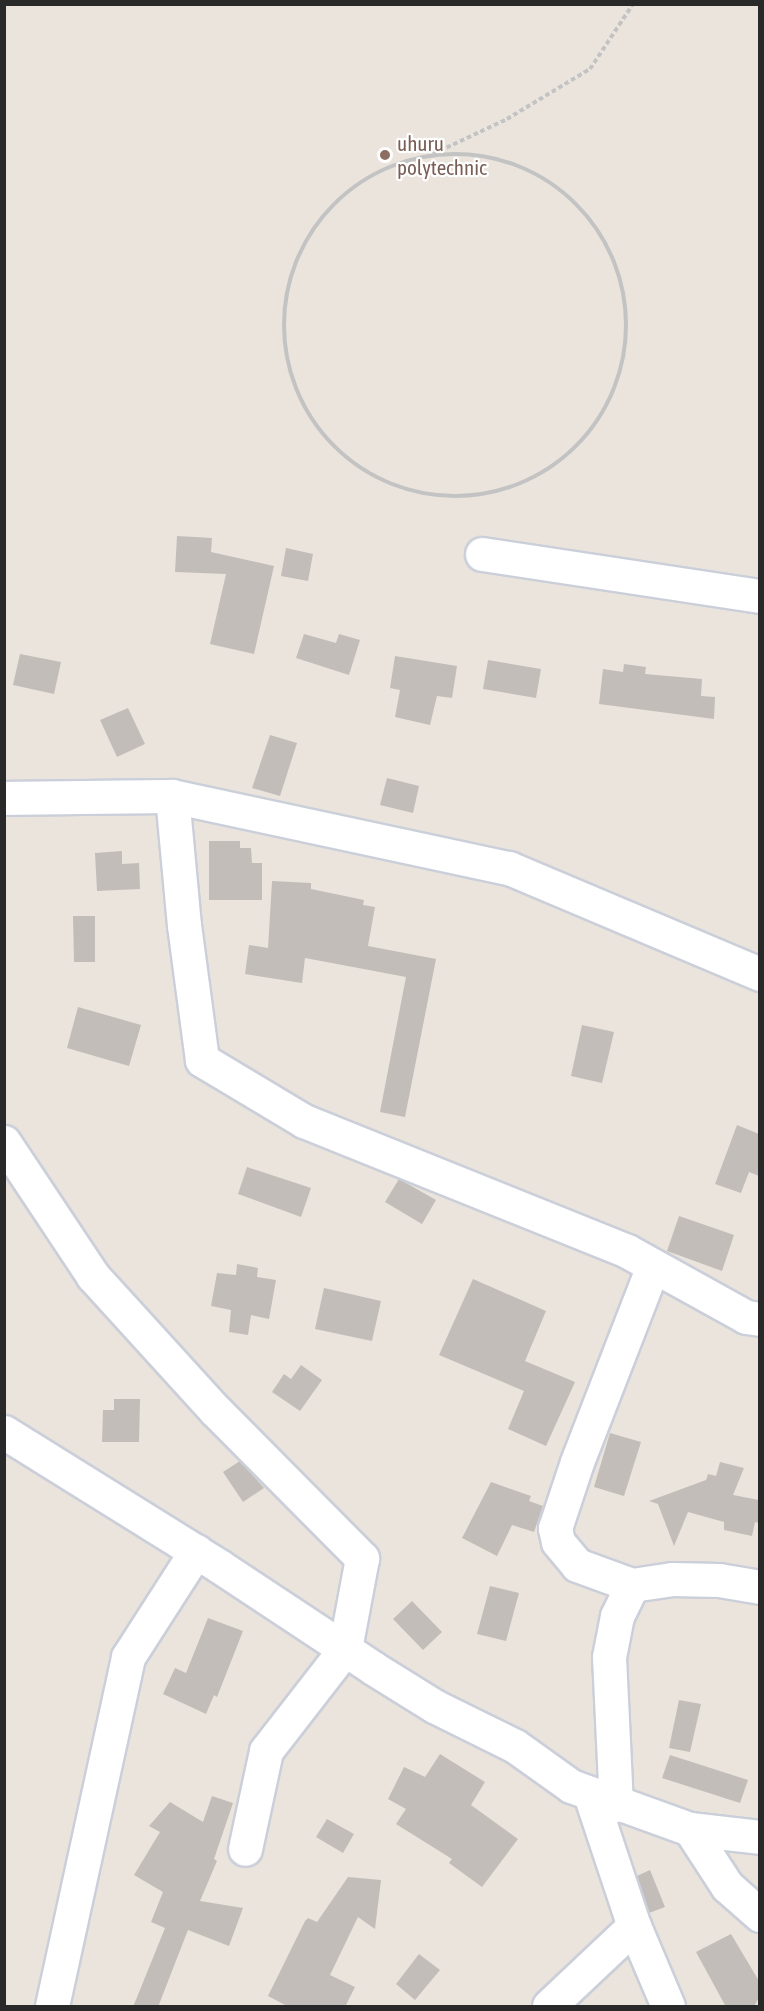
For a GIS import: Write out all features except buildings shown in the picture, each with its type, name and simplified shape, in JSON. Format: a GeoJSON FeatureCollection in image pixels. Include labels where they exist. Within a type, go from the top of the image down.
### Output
{"type":"FeatureCollection","features":[{"type":"Feature","properties":{"kind":"street"},"geometry":{"type":"LineString","coordinates":[[482,554],[759,596]]}},
{"type":"Feature","properties":{"kind":"street"},"geometry":{"type":"LineString","coordinates":[[4,798],[172,796],[509,868],[759,975]]}},
{"type":"Feature","properties":{"kind":"street"},"geometry":{"type":"LineString","coordinates":[[172,796],[184,925],[202,1059],[304,1121],[459,1181],[653,1266],[747,1317],[759,1319]]}},
{"type":"Feature","properties":{"kind":"street"},"geometry":{"type":"LineString","coordinates":[[4,1142],[93,1276],[215,1410],[362,1558],[345,1649],[266,1751],[244,1849]]}},
{"type":"Feature","properties":{"kind":"street"},"geometry":{"type":"LineString","coordinates":[[653,1266],[633,1311],[555,1528],[558,1542],[577,1566],[632,1585],[696,1580],[759,1587]]}},
{"type":"Feature","properties":{"kind":"street"},"geometry":{"type":"LineString","coordinates":[[4,1432],[196,1551],[434,1706],[515,1746],[571,1786],[603,1800],[690,1829],[759,1837]]}},
{"type":"Feature","properties":{"kind":"street"},"geometry":{"type":"LineString","coordinates":[[52,2007],[128,1657],[196,1551]]}},
{"type":"Feature","properties":{"kind":"street"},"geometry":{"type":"LineString","coordinates":[[632,1585],[617,1616],[609,1657],[603,1800],[634,1926],[668,2007]]}},
{"type":"Feature","properties":{"kind":"street"},"geometry":{"type":"LineString","coordinates":[[690,1829],[726,1886],[759,1915]]}},
{"type":"Feature","properties":{"kind":"street"},"geometry":{"type":"LineString","coordinates":[[549,2007],[634,1926]]}},
{"type":"Feature","properties":{"kind":"path"},"geometry":{"type":"LineString","coordinates":[[433,154],[491,157],[545,178],[589,216],[617,267],[628,324],[618,381],[582,439],[550,469],[499,491],[444,496],[390,484],[342,455],[307,413],[286,362],[283,307],[297,254],[330,206],[377,172],[433,154],[507,120],[590,69],[633,4]]}},
{"type":"Feature","properties":{"kind":"place","name":"uhuru polytechnic"},"geometry":{"type":"Point","coordinates":[385,155]}}]}
